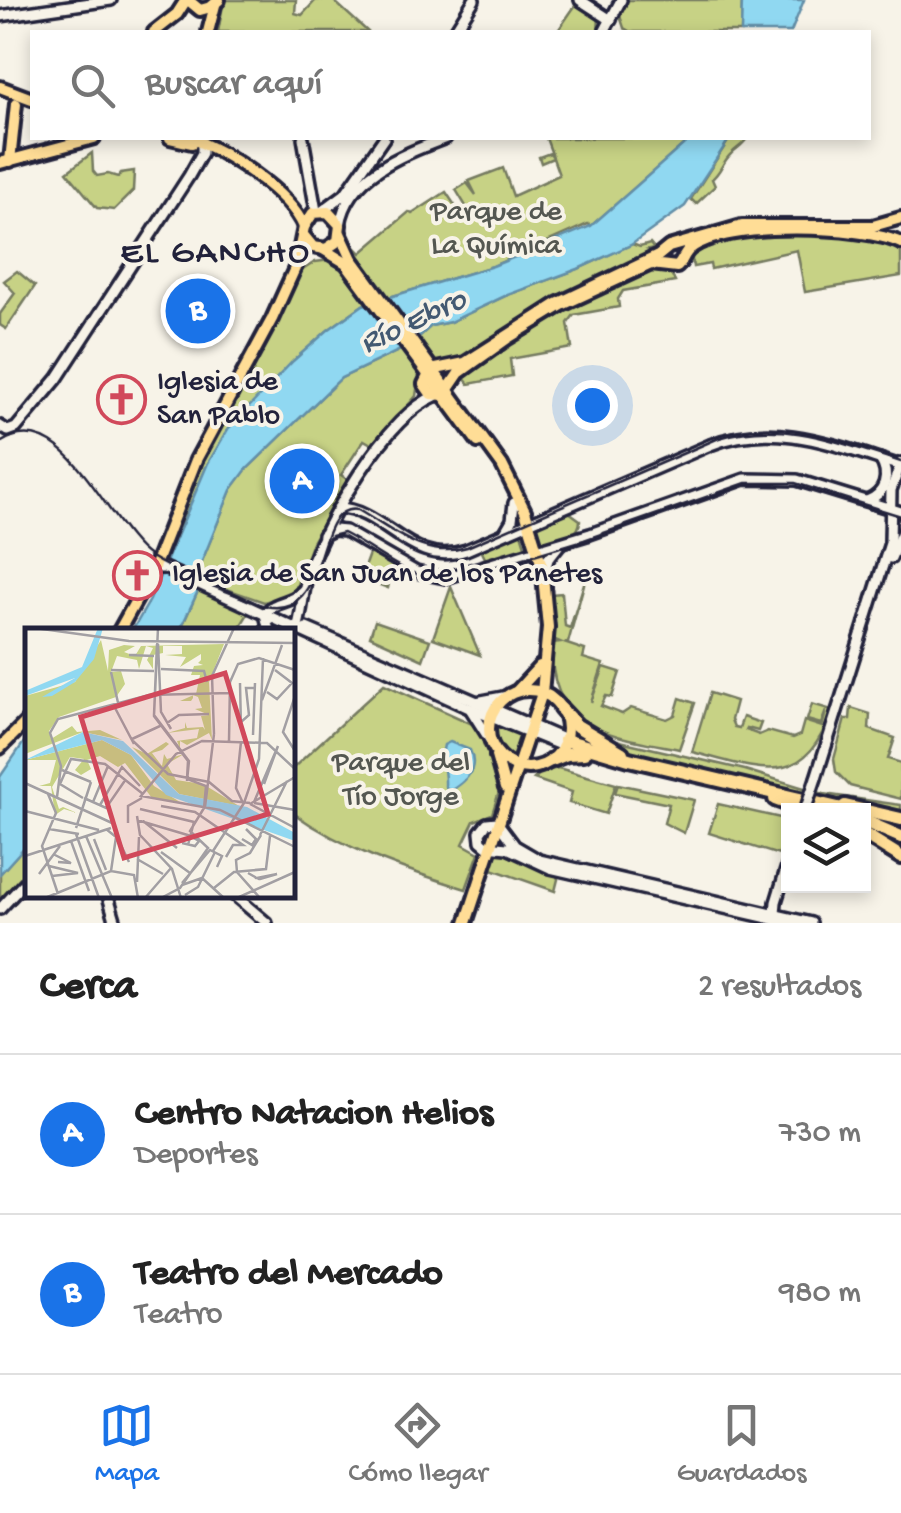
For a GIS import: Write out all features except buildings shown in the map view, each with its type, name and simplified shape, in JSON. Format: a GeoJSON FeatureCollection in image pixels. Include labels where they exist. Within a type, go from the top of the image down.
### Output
{"type":"FeatureCollection","features":[{"type":"Feature","properties":{"kind":"highway"},"geometry":{"type":"LineString","coordinates":[[560,707],[577,726],[623,754],[648,762]]}},
{"type":"Feature","properties":{"kind":"highway"},"geometry":{"type":"LineString","coordinates":[[564,743],[584,754]]}},
{"type":"Feature","properties":{"kind":"highway"},"geometry":{"type":"LineString","coordinates":[[564,743],[815,803]]}},
{"type":"Feature","properties":{"kind":"highway"},"geometry":{"type":"LineString","coordinates":[[547,763],[571,753],[584,754],[807,803]]}},
{"type":"Feature","properties":{"kind":"highway"},"geometry":{"type":"LineString","coordinates":[[773,798],[788,803]]}},
{"type":"Feature","properties":{"kind":"highway"},"geometry":{"type":"LineString","coordinates":[[871,813],[901,818]]}},
{"type":"Feature","properties":{"kind":"highway"},"geometry":{"type":"LineString","coordinates":[[871,821],[901,833]]}},
{"type":"Feature","properties":{"kind":"highway"},"geometry":{"type":"LineString","coordinates":[[871,838],[901,857]]}},
{"type":"Feature","properties":{"kind":"main road"},"geometry":{"type":"LineString","coordinates":[[0,16],[112,0]]}},
{"type":"Feature","properties":{"kind":"main road"},"geometry":{"type":"LineString","coordinates":[[455,30],[474,0]]}},
{"type":"Feature","properties":{"kind":"main road"},"geometry":{"type":"LineString","coordinates":[[580,0],[612,18]]}},
{"type":"Feature","properties":{"kind":"main road"},"geometry":{"type":"LineString","coordinates":[[589,0],[612,18]]}},
{"type":"Feature","properties":{"kind":"main road"},"geometry":{"type":"LineString","coordinates":[[605,30],[621,0]]}},
{"type":"Feature","properties":{"kind":"main road"},"geometry":{"type":"LineString","coordinates":[[157,30],[191,4],[217,2],[207,30]]}},
{"type":"Feature","properties":{"kind":"main road"},"geometry":{"type":"LineString","coordinates":[[164,30],[191,4]]}},
{"type":"Feature","properties":{"kind":"main road"},"geometry":{"type":"LineString","coordinates":[[191,4],[203,16],[206,30]]}},
{"type":"Feature","properties":{"kind":"main road"},"geometry":{"type":"LineString","coordinates":[[5,89],[30,98]]}},
{"type":"Feature","properties":{"kind":"main road"},"geometry":{"type":"LineString","coordinates":[[5,89],[16,104],[5,162],[86,140]]}},
{"type":"Feature","properties":{"kind":"main road"},"geometry":{"type":"LineString","coordinates":[[16,104],[30,98]]}},
{"type":"Feature","properties":{"kind":"main road"},"geometry":{"type":"LineString","coordinates":[[60,146],[70,140]]}},
{"type":"Feature","properties":{"kind":"main road"},"geometry":{"type":"LineString","coordinates":[[303,140],[317,212]]}},
{"type":"Feature","properties":{"kind":"main road"},"geometry":{"type":"LineString","coordinates":[[120,628],[159,568],[196,460],[244,376],[296,266],[304,231],[317,212],[346,194],[383,140]]}},
{"type":"Feature","properties":{"kind":"main road"},"geometry":{"type":"LineString","coordinates":[[296,266],[335,244],[350,196],[384,166],[441,140]]}},
{"type":"Feature","properties":{"kind":"main road"},"geometry":{"type":"LineString","coordinates":[[0,424],[15,427],[57,379],[191,172],[197,141],[241,164],[289,204],[312,247],[348,261]]}},
{"type":"Feature","properties":{"kind":"main road"},"geometry":{"type":"LineString","coordinates":[[289,204],[333,215],[348,261],[501,463],[544,576],[548,612],[538,692],[500,826],[488,846],[464,923]]}},
{"type":"Feature","properties":{"kind":"main road"},"geometry":{"type":"LineString","coordinates":[[297,627],[302,590],[323,535],[350,489],[414,410],[445,391],[498,344],[562,305],[664,258],[669,247],[746,226],[873,226],[901,218]]}},
{"type":"Feature","properties":{"kind":"main road"},"geometry":{"type":"LineString","coordinates":[[664,258],[677,266],[689,249],[706,241],[762,230],[866,232],[901,243]]}},
{"type":"Feature","properties":{"kind":"main road"},"geometry":{"type":"LineString","coordinates":[[676,246],[684,257]]}},
{"type":"Feature","properties":{"kind":"main road"},"geometry":{"type":"LineString","coordinates":[[429,370],[465,363],[557,304],[664,258]]}},
{"type":"Feature","properties":{"kind":"main road"},"geometry":{"type":"LineString","coordinates":[[429,370],[450,373],[445,391],[495,466],[527,524]]}},
{"type":"Feature","properties":{"kind":"main road"},"geometry":{"type":"LineString","coordinates":[[414,410],[429,370]]}},
{"type":"Feature","properties":{"kind":"main road"},"geometry":{"type":"LineString","coordinates":[[338,508],[356,512],[436,554],[462,552],[710,445],[745,434],[802,435],[899,468],[890,543],[818,779]]}},
{"type":"Feature","properties":{"kind":"main road"},"geometry":{"type":"LineString","coordinates":[[880,459],[901,452]]}},
{"type":"Feature","properties":{"kind":"main road"},"geometry":{"type":"LineString","coordinates":[[866,502],[876,497],[885,483],[886,470],[880,459]]}},
{"type":"Feature","properties":{"kind":"main road"},"geometry":{"type":"LineString","coordinates":[[323,535],[342,530],[416,572],[440,578],[455,577],[746,479],[797,480],[895,507]]}},
{"type":"Feature","properties":{"kind":"main road"},"geometry":{"type":"LineString","coordinates":[[350,489],[350,502],[356,512]]}},
{"type":"Feature","properties":{"kind":"main road"},"geometry":{"type":"LineString","coordinates":[[503,534],[512,522],[514,502]]}},
{"type":"Feature","properties":{"kind":"main road"},"geometry":{"type":"LineString","coordinates":[[810,803],[901,534]]}},
{"type":"Feature","properties":{"kind":"main road"},"geometry":{"type":"LineString","coordinates":[[544,576],[548,558],[562,542]]}},
{"type":"Feature","properties":{"kind":"main road"},"geometry":{"type":"LineString","coordinates":[[508,788],[547,763],[564,743],[566,728],[543,667],[535,550]]}},
{"type":"Feature","properties":{"kind":"main road"},"geometry":{"type":"LineString","coordinates":[[159,568],[564,743]]}},
{"type":"Feature","properties":{"kind":"main road"},"geometry":{"type":"LineString","coordinates":[[265,614],[273,605],[286,603],[302,590]]}},
{"type":"Feature","properties":{"kind":"main road"},"geometry":{"type":"LineString","coordinates":[[286,603],[295,608],[297,627]]}},
{"type":"Feature","properties":{"kind":"main road"},"geometry":{"type":"LineString","coordinates":[[265,614],[268,628]]}},
{"type":"Feature","properties":{"kind":"main road"},"geometry":{"type":"LineString","coordinates":[[297,627],[322,634],[472,705],[508,788]]}},
{"type":"Feature","properties":{"kind":"main road"},"geometry":{"type":"LineString","coordinates":[[491,743],[492,713],[543,667]]}},
{"type":"Feature","properties":{"kind":"main road"},"geometry":{"type":"LineString","coordinates":[[472,705],[512,694],[538,692],[560,707]]}},
{"type":"Feature","properties":{"kind":"main road"},"geometry":{"type":"LineString","coordinates":[[0,748],[25,723]]}},
{"type":"Feature","properties":{"kind":"main road"},"geometry":{"type":"LineString","coordinates":[[491,743],[516,765],[547,763]]}},
{"type":"Feature","properties":{"kind":"main road"},"geometry":{"type":"LineString","coordinates":[[500,826],[518,849],[550,863],[777,918]]}},
{"type":"Feature","properties":{"kind":"main road"},"geometry":{"type":"LineString","coordinates":[[488,846],[550,868],[811,923]]}},
{"type":"Feature","properties":{"kind":"main road"},"geometry":{"type":"LineString","coordinates":[[0,909],[25,882]]}},
{"type":"Feature","properties":{"kind":"main road"},"geometry":{"type":"LineString","coordinates":[[777,918],[781,893]]}},
{"type":"Feature","properties":{"kind":"main road"},"geometry":{"type":"LineString","coordinates":[[779,901],[783,893]]}},
{"type":"Feature","properties":{"kind":"main road"},"geometry":{"type":"LineString","coordinates":[[109,898],[116,923]]}},
{"type":"Feature","properties":{"kind":"main road"},"geometry":{"type":"LineString","coordinates":[[240,898],[270,923]]}},
{"type":"Feature","properties":{"kind":"main road"},"geometry":{"type":"LineString","coordinates":[[777,918],[784,910],[779,901]]}},
{"type":"Feature","properties":{"kind":"green space"},"geometry":{"type":"Polygon","coordinates":[[[224,0],[296,0],[295,13],[302,15],[316,0],[333,0],[366,30],[218,30],[224,0]]]}},
{"type":"Feature","properties":{"kind":"green space"},"geometry":{"type":"Polygon","coordinates":[[[625,0],[742,0],[741,30],[628,30],[619,13],[625,0]]]}},
{"type":"Feature","properties":{"kind":"green space"},"geometry":{"type":"Polygon","coordinates":[[[577,3],[599,17],[598,30],[558,30],[577,3]]]}},
{"type":"Feature","properties":{"kind":"green space","name":"Parque de La Química"},"geometry":{"type":"Polygon","coordinates":[[[547,140],[689,140],[591,226],[493,266],[363,305],[328,330],[293,361],[208,463],[166,561],[203,457],[255,365],[298,273],[315,262],[355,257],[349,241],[361,253],[409,212],[412,214],[446,192],[460,213],[467,208],[456,190],[467,183],[476,195],[469,181],[503,168],[513,196],[559,175],[553,158],[541,163],[539,157],[550,153],[553,157],[547,140]]]}},
{"type":"Feature","properties":{"kind":"green space"},"geometry":{"type":"Polygon","coordinates":[[[729,140],[746,140],[712,179],[715,186],[696,204],[691,199],[729,140]]]}},
{"type":"Feature","properties":{"kind":"green space"},"geometry":{"type":"Polygon","coordinates":[[[92,153],[97,176],[118,177],[134,171],[133,191],[114,210],[97,208],[67,172],[92,153]]]}},
{"type":"Feature","properties":{"kind":"green space"},"geometry":{"type":"Polygon","coordinates":[[[794,234],[882,241],[901,250],[901,276],[805,292],[797,250],[711,269],[710,264],[693,267],[691,253],[716,243],[794,234]]]}},
{"type":"Feature","properties":{"kind":"green space"},"geometry":{"type":"Polygon","coordinates":[[[632,244],[650,244],[654,249],[649,250],[655,252],[548,301],[465,356],[420,370],[416,396],[373,445],[364,440],[341,475],[348,480],[312,542],[294,593],[264,602],[230,590],[225,602],[249,612],[239,628],[181,628],[198,591],[200,566],[231,490],[246,470],[341,378],[409,346],[431,326],[450,322],[632,244]]]}},
{"type":"Feature","properties":{"kind":"green space"},"geometry":{"type":"Polygon","coordinates":[[[653,268],[671,273],[675,282],[623,291],[619,307],[574,315],[568,323],[572,348],[510,359],[512,376],[469,384],[462,376],[526,331],[579,301],[653,268]]]}},
{"type":"Feature","properties":{"kind":"green space"},"geometry":{"type":"Polygon","coordinates":[[[17,271],[35,286],[6,329],[0,325],[0,314],[15,293],[4,281],[17,271]]]}},
{"type":"Feature","properties":{"kind":"green space"},"geometry":{"type":"Polygon","coordinates":[[[569,512],[580,520],[576,531],[542,544],[536,524],[569,512]]]}},
{"type":"Feature","properties":{"kind":"green space"},"geometry":{"type":"Polygon","coordinates":[[[520,530],[526,549],[495,560],[485,558],[485,546],[520,530]]]}},
{"type":"Feature","properties":{"kind":"green space"},"geometry":{"type":"Polygon","coordinates":[[[370,551],[393,564],[388,588],[364,579],[366,575],[362,573],[370,551]]]}},
{"type":"Feature","properties":{"kind":"green space"},"geometry":{"type":"Polygon","coordinates":[[[586,577],[568,643],[564,643],[585,650],[583,658],[603,664],[591,702],[604,667],[620,672],[612,697],[606,696],[601,706],[622,714],[631,708],[667,719],[675,715],[680,698],[695,703],[679,749],[607,733],[572,712],[560,695],[553,672],[552,643],[560,642],[553,639],[551,594],[562,593],[565,626],[570,628],[586,577]]]}},
{"type":"Feature","properties":{"kind":"green space"},"geometry":{"type":"Polygon","coordinates":[[[451,587],[480,655],[433,638],[451,587]]]}},
{"type":"Feature","properties":{"kind":"green space"},"geometry":{"type":"Polygon","coordinates":[[[375,621],[430,640],[423,660],[370,636],[375,621]]]}},
{"type":"Feature","properties":{"kind":"green space","name":"Parque del Tío Jorge"},"geometry":{"type":"Polygon","coordinates":[[[384,684],[479,727],[500,789],[492,814],[474,821],[463,844],[479,853],[466,889],[355,848],[295,814],[295,766],[384,684]]]}},
{"type":"Feature","properties":{"kind":"green space"},"geometry":{"type":"Polygon","coordinates":[[[710,693],[736,701],[731,720],[734,727],[739,728],[743,717],[761,723],[758,731],[746,730],[759,735],[768,731],[793,738],[800,735],[804,721],[822,727],[826,711],[821,724],[807,720],[812,704],[832,710],[808,754],[793,764],[758,768],[692,752],[710,693]]]}},
{"type":"Feature","properties":{"kind":"green space"},"geometry":{"type":"Polygon","coordinates":[[[851,708],[870,714],[869,729],[895,738],[888,759],[901,763],[901,799],[850,786],[836,772],[834,759],[851,708]]]}},
{"type":"Feature","properties":{"kind":"green space"},"geometry":{"type":"Polygon","coordinates":[[[493,721],[520,734],[511,761],[495,743],[493,721]]]}},
{"type":"Feature","properties":{"kind":"green space"},"geometry":{"type":"Polygon","coordinates":[[[607,738],[745,770],[824,794],[901,805],[901,816],[871,809],[871,803],[844,803],[618,749],[607,738]]]}},
{"type":"Feature","properties":{"kind":"green space"},"geometry":{"type":"Polygon","coordinates":[[[558,768],[616,784],[606,814],[569,803],[572,792],[534,779],[542,772],[558,768]]]}},
{"type":"Feature","properties":{"kind":"green space"},"geometry":{"type":"Polygon","coordinates":[[[618,784],[694,800],[684,833],[664,823],[669,804],[615,793],[618,784]]]}},
{"type":"Feature","properties":{"kind":"green space"},"geometry":{"type":"Polygon","coordinates":[[[718,804],[781,818],[781,849],[779,855],[709,833],[718,804]]]}},
{"type":"Feature","properties":{"kind":"green space"},"geometry":{"type":"Polygon","coordinates":[[[25,846],[25,877],[0,906],[0,874],[25,846]]]}},
{"type":"Feature","properties":{"kind":"green space"},"geometry":{"type":"Polygon","coordinates":[[[500,850],[555,872],[555,891],[489,868],[494,854],[500,850]]]}},
{"type":"Feature","properties":{"kind":"water"},"geometry":{"type":"Polygon","coordinates":[[[742,0],[804,0],[792,30],[741,30],[742,0]]]}},
{"type":"Feature","properties":{"kind":"water","name":"Río Ebro"},"geometry":{"type":"Polygon","coordinates":[[[689,140],[729,140],[685,206],[631,245],[450,322],[431,326],[409,346],[341,378],[246,470],[231,490],[200,566],[198,591],[181,628],[134,628],[150,600],[208,463],[228,429],[328,330],[363,305],[493,266],[591,226],[689,140]]]}},
{"type":"Feature","properties":{"kind":"water"},"geometry":{"type":"Polygon","coordinates":[[[25,742],[25,846],[0,874],[0,777],[25,742]]]}},
{"type":"Feature","properties":{"kind":"water"},"geometry":{"type":"Polygon","coordinates":[[[450,742],[470,750],[473,763],[466,779],[450,791],[445,786],[443,755],[444,745],[450,742]]]}},
{"type":"Feature","properties":{"kind":"tram line"},"geometry":{"type":"LineString","coordinates":[[0,443],[23,434],[45,439],[83,473],[151,557],[189,577],[258,604],[282,607],[299,599],[310,583],[332,524],[343,512],[358,510],[410,541],[437,550],[452,550],[467,547],[719,438],[743,433],[811,435],[901,462]]}},
{"type":"Feature","properties":{"kind":"tram line"},"geometry":{"type":"LineString","coordinates":[[324,548],[331,536],[343,533],[408,571],[450,580],[584,540],[746,483],[795,483],[901,516]]}},
{"type":"Feature","properties":{"kind":"place","name":"Teatro del Mercado"},"geometry":{"type":"Point","coordinates":[198,311]}},
{"type":"Feature","properties":{"kind":"place","name":"Iglesia de San Pablo"},"geometry":{"type":"Point","coordinates":[122,400]}},
{"type":"Feature","properties":{"kind":"place","name":"Centro Natacion Helios"},"geometry":{"type":"Point","coordinates":[302,481]}},
{"type":"Feature","properties":{"kind":"place","name":"Iglesia de San Juan de los Panetes"},"geometry":{"type":"Point","coordinates":[137,575]}},
{"type":"Feature","properties":{"kind":"district","name":"EL GANCHO"},"geometry":{"type":"Point","coordinates":[216,254]}}]}
